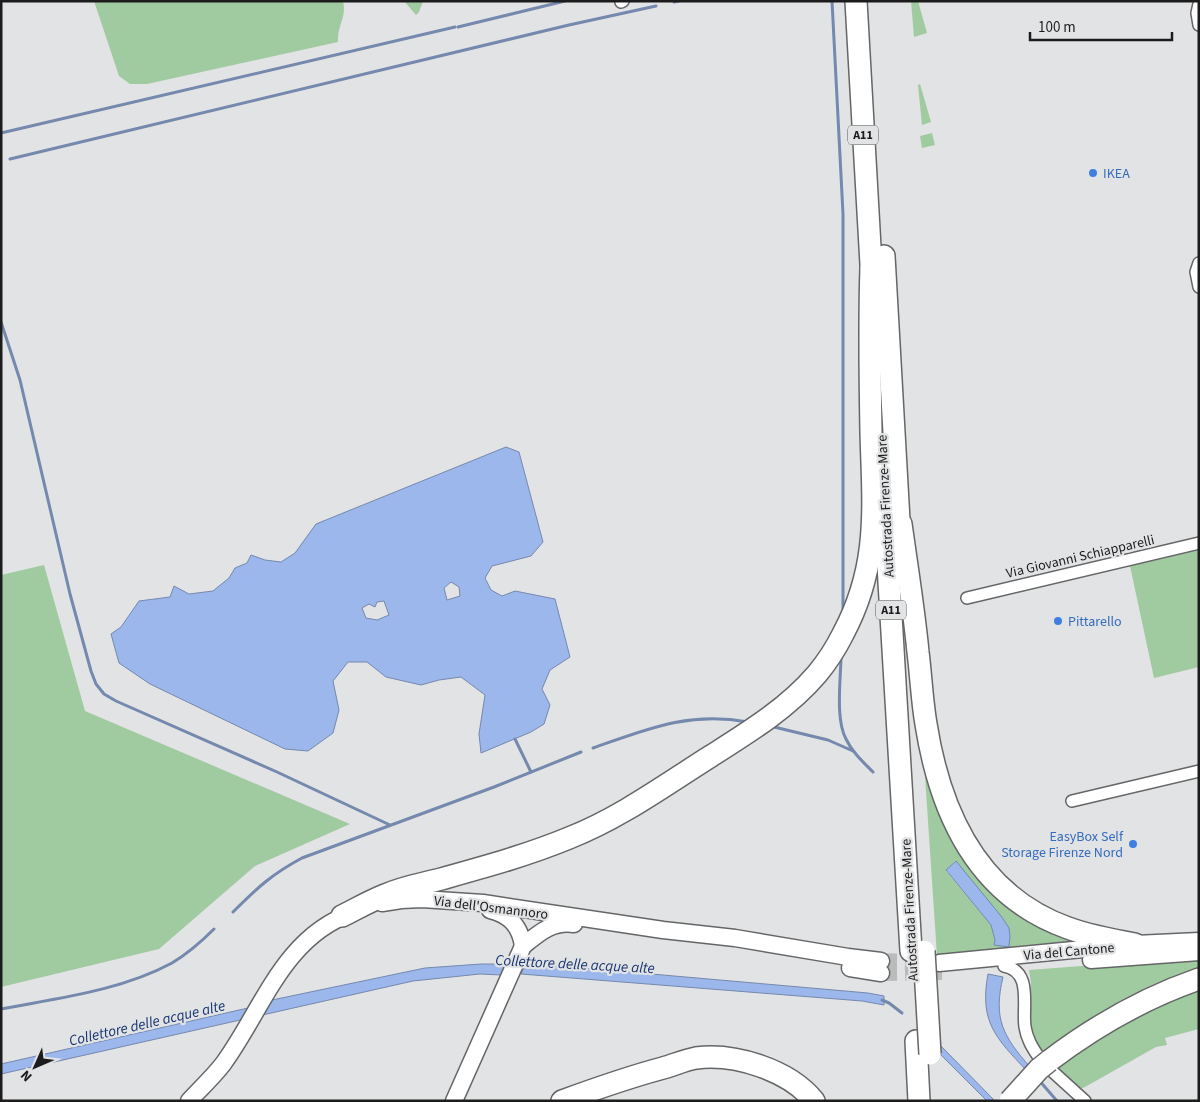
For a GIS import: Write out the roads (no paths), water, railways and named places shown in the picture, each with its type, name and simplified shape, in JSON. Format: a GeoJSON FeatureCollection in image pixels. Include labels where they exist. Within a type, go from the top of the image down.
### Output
{"type":"FeatureCollection","features":[{"type":"Feature","properties":{"kind":"highway","name":"Autostrada Firenze-Mare"},"geometry":{"type":"LineString","coordinates":[[856,1],[871,268],[929,959]]}},
{"type":"Feature","properties":{"kind":"highway","name":"Autostrada Firenze-Mare"},"geometry":{"type":"LineString","coordinates":[[870,1],[899,508],[929,959],[919,1101]]}},
{"type":"Feature","properties":{"kind":"highway"},"geometry":{"type":"LineString","coordinates":[[342,916],[386,894],[555,844],[625,810],[746,734],[794,697],[818,673],[835,648],[853,614],[864,585],[871,550],[873,531],[869,324],[871,268]]}},
{"type":"Feature","properties":{"kind":"highway"},"geometry":{"type":"LineString","coordinates":[[899,508],[928,740],[939,784],[963,840],[990,877],[1036,913],[1068,928],[1097,937],[1135,944]]}},
{"type":"Feature","properties":{"kind":"highway"},"geometry":{"type":"LineString","coordinates":[[1010,1101],[1046,1063],[1113,1017],[1166,991],[1199,979]]}},
{"type":"Feature","properties":{"kind":"highway","name":"Autostrada Firenze-Mare"},"geometry":{"type":"LineString","coordinates":[[923,1048],[933,1101]]}},
{"type":"Feature","properties":{"kind":"highway"},"geometry":{"type":"LineString","coordinates":[[562,1101],[641,1074],[696,1058],[727,1058],[754,1064],[781,1074],[810,1095],[814,1101]]}},
{"type":"Feature","properties":{"kind":"main road","name":"Via dell'Osmannoro"},"geometry":{"type":"LineString","coordinates":[[189,1101],[222,1064],[272,983],[298,949],[342,916],[375,905],[401,900],[422,899],[483,903],[663,930],[735,938],[848,957],[881,967],[568,923],[550,926],[523,946],[454,1101]]}},
{"type":"Feature","properties":{"kind":"main road"},"geometry":{"type":"LineString","coordinates":[[451,902],[497,912],[508,917],[519,932],[523,946]]}},
{"type":"Feature","properties":{"kind":"main road","name":"Via del Cantone"},"geometry":{"type":"LineString","coordinates":[[929,959],[1199,941]]}},
{"type":"Feature","properties":{"kind":"main road","name":"Via del Cantone"},"geometry":{"type":"LineString","coordinates":[[929,959],[1004,966],[1199,952]]}},
{"type":"Feature","properties":{"kind":"main road"},"geometry":{"type":"LineString","coordinates":[[207,1101],[222,1064]]}},
{"type":"Feature","properties":{"kind":"street"},"geometry":{"type":"LineString","coordinates":[[1199,4],[1196,13],[1199,25]]}},
{"type":"Feature","properties":{"kind":"street"},"geometry":{"type":"LineString","coordinates":[[1199,263],[1196,272],[1199,287]]}},
{"type":"Feature","properties":{"kind":"street","name":"Via Giovanni Schiapparelli"},"geometry":{"type":"LineString","coordinates":[[967,598],[1199,543]]}},
{"type":"Feature","properties":{"kind":"street"},"geometry":{"type":"LineString","coordinates":[[1072,801],[1199,771]]}},
{"type":"Feature","properties":{"kind":"street"},"geometry":{"type":"LineString","coordinates":[[1004,966],[1017,972],[1023,980],[1025,1026],[1028,1039],[1046,1063],[1085,1101]]}},
{"type":"Feature","properties":{"kind":"water"},"geometry":{"type":"Polygon","coordinates":[[[506,447],[519,452],[543,542],[531,556],[492,566],[485,578],[491,590],[502,596],[515,591],[555,599],[570,657],[550,670],[542,689],[550,705],[544,724],[531,732],[481,753],[479,734],[485,695],[461,677],[421,685],[386,677],[367,662],[348,662],[333,681],[339,710],[333,733],[308,751],[285,749],[150,684],[119,663],[111,634],[121,627],[139,601],[170,597],[174,586],[189,594],[213,591],[229,578],[235,568],[247,563],[251,555],[265,560],[281,562],[295,553],[316,524],[506,447]],[[451,582],[444,588],[447,600],[460,596],[459,587],[451,582]],[[384,601],[377,602],[375,607],[369,604],[362,608],[366,618],[377,620],[389,615],[384,601]]]}},
{"type":"Feature","properties":{"kind":"water"},"geometry":{"type":"Polygon","coordinates":[[[956,861],[1009,928],[1009,947],[994,945],[995,940],[991,925],[946,870],[956,861]]]}},
{"type":"Feature","properties":{"kind":"water"},"geometry":{"type":"Polygon","coordinates":[[[526,963],[868,993],[884,996],[884,1005],[862,1001],[521,974],[526,963]]]}},
{"type":"Feature","properties":{"kind":"water"},"geometry":{"type":"Polygon","coordinates":[[[505,964],[501,975],[480,974],[413,981],[1,1074],[1,1064],[248,1008],[272,1000],[425,968],[505,964]]]}},
{"type":"Feature","properties":{"kind":"water"},"geometry":{"type":"Polygon","coordinates":[[[988,974],[1003,977],[999,1004],[1000,1016],[1007,1036],[1030,1067],[1026,1070],[1006,1048],[992,1028],[986,1005],[988,974]]]}},
{"type":"Feature","properties":{"kind":"water"},"geometry":{"type":"Polygon","coordinates":[[[940,1045],[995,1101],[987,1101],[940,1054],[940,1045]]]}},
{"type":"Feature","properties":{"kind":"waterway"},"geometry":{"type":"LineString","coordinates":[[458,27],[565,1]]}},
{"type":"Feature","properties":{"kind":"waterway"},"geometry":{"type":"LineString","coordinates":[[674,2],[679,1]]}},
{"type":"Feature","properties":{"kind":"waterway"},"geometry":{"type":"LineString","coordinates":[[832,1],[843,214],[843,613]]}},
{"type":"Feature","properties":{"kind":"waterway"},"geometry":{"type":"LineString","coordinates":[[10,159],[569,25],[656,6]]}},
{"type":"Feature","properties":{"kind":"waterway"},"geometry":{"type":"LineString","coordinates":[[1,133],[455,27]]}},
{"type":"Feature","properties":{"kind":"waterway"},"geometry":{"type":"LineString","coordinates":[[1,322],[20,380],[70,594],[96,684],[104,694],[116,701],[277,772],[390,825]]}},
{"type":"Feature","properties":{"kind":"waterway"},"geometry":{"type":"LineString","coordinates":[[841,655],[839,698],[843,731],[851,748],[873,772]]}},
{"type":"Feature","properties":{"kind":"waterway"},"geometry":{"type":"LineString","coordinates":[[593,748],[632,734],[687,720],[727,719],[748,722]]}},
{"type":"Feature","properties":{"kind":"waterway"},"geometry":{"type":"LineString","coordinates":[[770,726],[828,740],[853,751]]}},
{"type":"Feature","properties":{"kind":"waterway"},"geometry":{"type":"LineString","coordinates":[[515,739],[531,772]]}},
{"type":"Feature","properties":{"kind":"waterway"},"geometry":{"type":"LineString","coordinates":[[233,912],[265,882],[302,858],[494,787],[581,752]]}},
{"type":"Feature","properties":{"kind":"waterway"},"geometry":{"type":"LineString","coordinates":[[1,1009],[110,987],[152,973],[183,956],[214,929]]}},
{"type":"Feature","properties":{"kind":"waterway"},"geometry":{"type":"LineString","coordinates":[[882,1000],[902,1013]]}},
{"type":"Feature","properties":{"kind":"waterway"},"geometry":{"type":"LineString","coordinates":[[1038,1079],[1057,1101]]}},
{"type":"Feature","properties":{"kind":"tunnel"},"geometry":{"type":"LineString","coordinates":[[881,961],[919,962]]}},
{"type":"Feature","properties":{"kind":"tunnel"},"geometry":{"type":"LineString","coordinates":[[881,973],[942,972]]}},
{"type":"Feature","properties":{"kind":"place","name":"IKEA"},"geometry":{"type":"Point","coordinates":[1093,173]}},
{"type":"Feature","properties":{"kind":"place","name":"Pittarello"},"geometry":{"type":"Point","coordinates":[1058,621]}},
{"type":"Feature","properties":{"kind":"place","name":"EasyBox Self Storage Firenze Nord"},"geometry":{"type":"Point","coordinates":[1133,844]}},
{"type":"Feature","properties":{"kind":"water label","name":"Collettore delle acque alte"},"geometry":{"type":"Point","coordinates":[575,964]}},
{"type":"Feature","properties":{"kind":"water label","name":"Collettore delle acque alte"},"geometry":{"type":"Point","coordinates":[147,1023]}}]}
